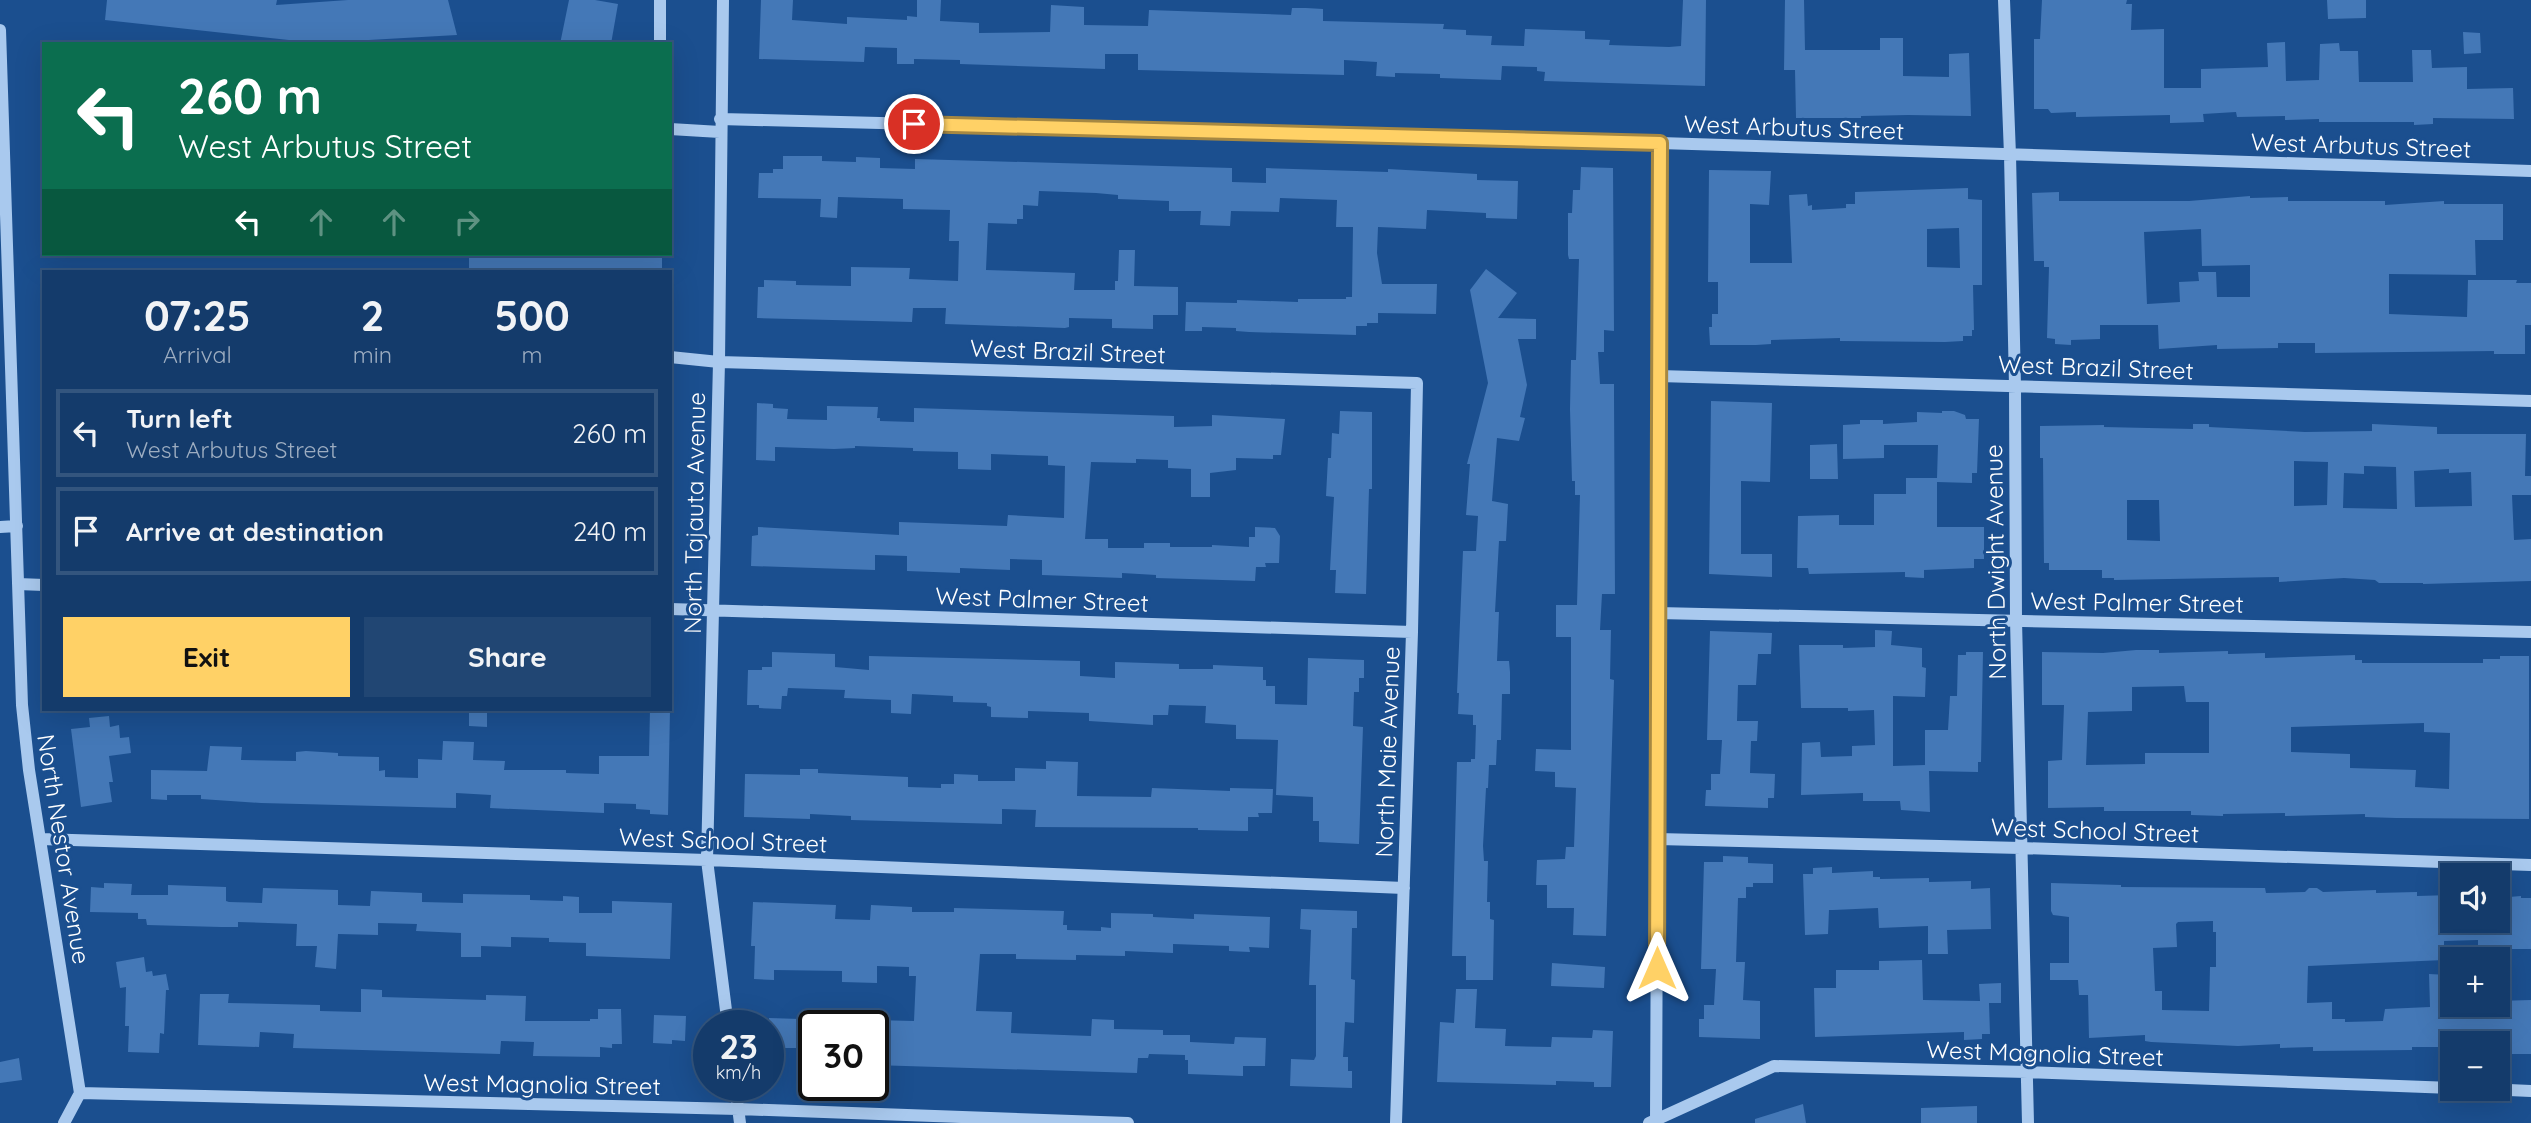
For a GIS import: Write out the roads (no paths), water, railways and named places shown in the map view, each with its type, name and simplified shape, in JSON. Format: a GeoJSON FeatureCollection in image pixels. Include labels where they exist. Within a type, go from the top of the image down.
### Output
{"type":"FeatureCollection","features":[{"type":"Feature","properties":{"kind":"street"},"geometry":{"type":"LineString","coordinates":[[660,0],[660,42]]}},
{"type":"Feature","properties":{"kind":"street","name":"North Tajauta Avenue"},"geometry":{"type":"LineString","coordinates":[[723,0],[719,362],[707,860],[726,1010]]}},
{"type":"Feature","properties":{"kind":"street","name":"North Dwight Avenue"},"geometry":{"type":"LineString","coordinates":[[2004,0],[2015,386],[2016,620],[2028,1123]]}},
{"type":"Feature","properties":{"kind":"street","name":"North Nestor Avenue"},"geometry":{"type":"LineString","coordinates":[[0,30],[22,705],[29,770],[80,1093]]}},
{"type":"Feature","properties":{"kind":"street","name":"West Arbutus Street"},"geometry":{"type":"LineString","coordinates":[[672,129],[720,125],[1660,143],[2531,171]]}},
{"type":"Feature","properties":{"kind":"street"},"geometry":{"type":"LineString","coordinates":[[1653,1122],[1658,839],[1660,143]]}},
{"type":"Feature","properties":{"kind":"street","name":"West Brazil Street"},"geometry":{"type":"LineString","coordinates":[[672,357],[719,362],[1417,383]]}},
{"type":"Feature","properties":{"kind":"street","name":"West Brazil Street"},"geometry":{"type":"LineString","coordinates":[[1659,376],[2531,401]]}},
{"type":"Feature","properties":{"kind":"street","name":"North Maie Avenue"},"geometry":{"type":"LineString","coordinates":[[1396,1123],[1417,383]]}},
{"type":"Feature","properties":{"kind":"street"},"geometry":{"type":"LineString","coordinates":[[0,527],[17,526]]}},
{"type":"Feature","properties":{"kind":"street"},"geometry":{"type":"LineString","coordinates":[[18,583],[42,585]]}},
{"type":"Feature","properties":{"kind":"street","name":"West Palmer Street"},"geometry":{"type":"LineString","coordinates":[[672,609],[1412,632]]}},
{"type":"Feature","properties":{"kind":"street","name":"West Palmer Street"},"geometry":{"type":"LineString","coordinates":[[1658,613],[2531,632]]}},
{"type":"Feature","properties":{"kind":"street","name":"West School Street"},"geometry":{"type":"LineString","coordinates":[[40,839],[707,860],[1404,888]]}},
{"type":"Feature","properties":{"kind":"street","name":"West School Street"},"geometry":{"type":"LineString","coordinates":[[1658,839],[2531,865]]}},
{"type":"Feature","properties":{"kind":"street","name":"West Magnolia Street"},"geometry":{"type":"LineString","coordinates":[[1653,1122],[1774,1066],[2027,1072],[2440,1088]]}},
{"type":"Feature","properties":{"kind":"street"},"geometry":{"type":"LineString","coordinates":[[2510,1090],[2531,1091]]}},
{"type":"Feature","properties":{"kind":"street"},"geometry":{"type":"LineString","coordinates":[[64,1123],[80,1093]]}},
{"type":"Feature","properties":{"kind":"street","name":"West Magnolia Street"},"geometry":{"type":"LineString","coordinates":[[80,1093],[738,1109],[1128,1123]]}},
{"type":"Feature","properties":{"kind":"street"},"geometry":{"type":"LineString","coordinates":[[737,1101],[740,1123]]}}]}
